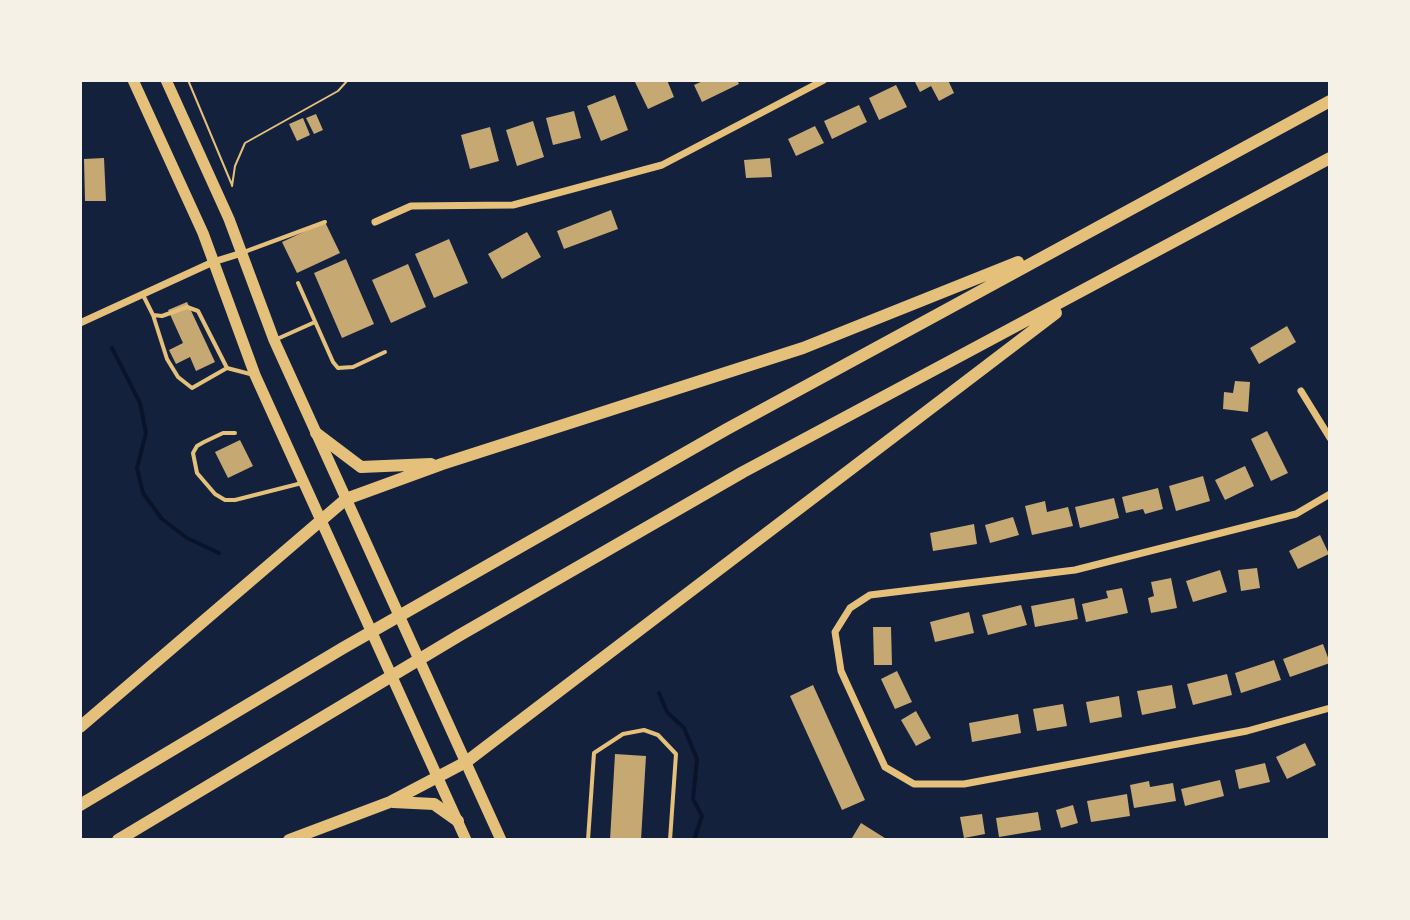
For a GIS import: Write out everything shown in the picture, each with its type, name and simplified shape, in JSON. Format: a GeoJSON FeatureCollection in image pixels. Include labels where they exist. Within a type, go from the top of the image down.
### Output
{"type":"FeatureCollection","features":[{"type":"Feature","properties":{"kind":"highway"},"geometry":{"type":"LineString","coordinates":[[80,805],[343,648],[727,429],[1330,101]]}},
{"type":"Feature","properties":{"kind":"highway"},"geometry":{"type":"LineString","coordinates":[[118,840],[460,635],[743,472],[1330,158]]}},
{"type":"Feature","properties":{"kind":"highway"},"geometry":{"type":"LineString","coordinates":[[80,727],[346,499],[442,464],[803,348],[998,269],[1044,254]]}},
{"type":"Feature","properties":{"kind":"highway"},"geometry":{"type":"LineString","coordinates":[[289,840],[390,802],[466,762],[1084,292]]}},
{"type":"Feature","properties":{"kind":"highway"},"geometry":{"type":"LineString","coordinates":[[316,433],[361,467],[442,464]]}},
{"type":"Feature","properties":{"kind":"highway"},"geometry":{"type":"LineString","coordinates":[[390,802],[434,804],[458,821]]}},
{"type":"Feature","properties":{"kind":"main road"},"geometry":{"type":"LineString","coordinates":[[133,80],[203,233],[255,375],[466,840]]}},
{"type":"Feature","properties":{"kind":"main road"},"geometry":{"type":"LineString","coordinates":[[166,80],[217,190],[274,340],[501,840]]}},
{"type":"Feature","properties":{"kind":"street"},"geometry":{"type":"LineString","coordinates":[[375,222],[411,206],[513,205],[662,165],[824,80]]}},
{"type":"Feature","properties":{"kind":"street"},"geometry":{"type":"LineString","coordinates":[[80,323],[213,262],[242,253]]}},
{"type":"Feature","properties":{"kind":"street"},"geometry":{"type":"LineString","coordinates":[[1301,391],[1330,438]]}},
{"type":"Feature","properties":{"kind":"street"},"geometry":{"type":"LineString","coordinates":[[1330,494],[1296,514],[1075,570],[870,595],[850,608],[835,632],[841,671],[885,767],[914,784],[964,784],[1247,731],[1330,708]]}},
{"type":"Feature","properties":{"kind":"lane"},"geometry":{"type":"LineString","coordinates":[[242,253],[325,222]]}},
{"type":"Feature","properties":{"kind":"lane"},"geometry":{"type":"LineString","coordinates":[[298,283],[338,368],[353,367],[385,352]]}},
{"type":"Feature","properties":{"kind":"lane"},"geometry":{"type":"LineString","coordinates":[[143,295],[167,359],[178,377],[192,388],[227,368],[255,375]]}},
{"type":"Feature","properties":{"kind":"lane"},"geometry":{"type":"LineString","coordinates":[[153,315],[162,316],[187,307],[198,311],[227,368]]}},
{"type":"Feature","properties":{"kind":"lane"},"geometry":{"type":"LineString","coordinates":[[274,340],[315,322]]}},
{"type":"Feature","properties":{"kind":"lane"},"geometry":{"type":"LineString","coordinates":[[235,433],[223,433],[204,442],[193,453],[197,473],[215,494],[225,500],[235,500],[305,482]]}},
{"type":"Feature","properties":{"kind":"lane"},"geometry":{"type":"LineString","coordinates":[[588,840],[594,753],[623,734],[644,730],[658,735],[676,754],[670,840]]}},
{"type":"Feature","properties":{"kind":"path"},"geometry":{"type":"LineString","coordinates":[[188,80],[232,186],[235,166],[245,143],[338,91],[348,80]]}},
{"type":"Feature","properties":{"kind":"building"},"geometry":{"type":"Polygon","coordinates":[[[634,80],[667,80],[674,97],[648,109],[634,80]]]}},
{"type":"Feature","properties":{"kind":"building"},"geometry":{"type":"Polygon","coordinates":[[[705,80],[737,80],[739,84],[702,102],[694,85],[705,80]]]}},
{"type":"Feature","properties":{"kind":"building"},"geometry":{"type":"Polygon","coordinates":[[[914,80],[948,80],[954,93],[939,101],[931,86],[920,92],[914,80]]]}},
{"type":"Feature","properties":{"kind":"building"},"geometry":{"type":"Polygon","coordinates":[[[896,85],[907,107],[879,120],[869,98],[896,85]]]}},
{"type":"Feature","properties":{"kind":"building"},"geometry":{"type":"Polygon","coordinates":[[[615,95],[628,130],[601,141],[587,106],[615,95]]]}},
{"type":"Feature","properties":{"kind":"building"},"geometry":{"type":"Polygon","coordinates":[[[859,105],[867,122],[832,139],[824,121],[859,105]]]}},
{"type":"Feature","properties":{"kind":"building"},"geometry":{"type":"Polygon","coordinates":[[[574,111],[581,138],[553,145],[546,118],[574,111]]]}},
{"type":"Feature","properties":{"kind":"building"},"geometry":{"type":"Polygon","coordinates":[[[316,114],[323,130],[314,134],[306,118],[316,114]]]}},
{"type":"Feature","properties":{"kind":"building"},"geometry":{"type":"Polygon","coordinates":[[[303,118],[310,135],[297,141],[289,124],[303,118]]]}},
{"type":"Feature","properties":{"kind":"building"},"geometry":{"type":"Polygon","coordinates":[[[533,121],[544,157],[517,166],[506,130],[533,121]]]}},
{"type":"Feature","properties":{"kind":"building"},"geometry":{"type":"Polygon","coordinates":[[[815,126],[824,143],[796,156],[788,139],[815,126]]]}},
{"type":"Feature","properties":{"kind":"building"},"geometry":{"type":"Polygon","coordinates":[[[490,127],[499,161],[470,169],[461,135],[490,127]]]}},
{"type":"Feature","properties":{"kind":"building"},"geometry":{"type":"Polygon","coordinates":[[[104,158],[106,201],[85,201],[84,159],[104,158]]]}},
{"type":"Feature","properties":{"kind":"building"},"geometry":{"type":"Polygon","coordinates":[[[770,158],[772,177],[746,178],[744,160],[770,158]]]}},
{"type":"Feature","properties":{"kind":"building"},"geometry":{"type":"Polygon","coordinates":[[[611,210],[618,229],[564,249],[557,231],[611,210]]]}},
{"type":"Feature","properties":{"kind":"building"},"geometry":{"type":"Polygon","coordinates":[[[325,222],[340,253],[297,273],[282,242],[325,222]]]}},
{"type":"Feature","properties":{"kind":"building"},"geometry":{"type":"Polygon","coordinates":[[[527,232],[541,257],[502,279],[488,254],[527,232]]]}},
{"type":"Feature","properties":{"kind":"building"},"geometry":{"type":"Polygon","coordinates":[[[449,239],[468,283],[434,298],[415,254],[449,239]]]}},
{"type":"Feature","properties":{"kind":"building"},"geometry":{"type":"Polygon","coordinates":[[[346,259],[374,324],[342,338],[314,273],[346,259]]]}},
{"type":"Feature","properties":{"kind":"building"},"geometry":{"type":"Polygon","coordinates":[[[408,264],[426,307],[391,323],[372,280],[408,264]]]}},
{"type":"Feature","properties":{"kind":"building"},"geometry":{"type":"Polygon","coordinates":[[[187,302],[215,362],[196,371],[190,357],[176,364],[169,350],[183,343],[168,310],[187,302]]]}},
{"type":"Feature","properties":{"kind":"building"},"geometry":{"type":"Polygon","coordinates":[[[1287,326],[1296,342],[1259,364],[1250,348],[1287,326]]]}},
{"type":"Feature","properties":{"kind":"building"},"geometry":{"type":"Polygon","coordinates":[[[1235,381],[1250,382],[1248,412],[1223,409],[1224,392],[1233,393],[1235,381]]]}},
{"type":"Feature","properties":{"kind":"building"},"geometry":{"type":"Polygon","coordinates":[[[1267,431],[1288,473],[1271,481],[1251,439],[1267,431]]]}},
{"type":"Feature","properties":{"kind":"building"},"geometry":{"type":"Polygon","coordinates":[[[240,440],[253,466],[228,478],[215,452],[240,440]]]}},
{"type":"Feature","properties":{"kind":"building"},"geometry":{"type":"Polygon","coordinates":[[[1245,466],[1254,486],[1225,500],[1215,480],[1245,466]]]}},
{"type":"Feature","properties":{"kind":"building"},"geometry":{"type":"Polygon","coordinates":[[[1203,476],[1210,501],[1176,511],[1169,486],[1203,476]]]}},
{"type":"Feature","properties":{"kind":"building"},"geometry":{"type":"Polygon","coordinates":[[[1158,488],[1163,509],[1145,514],[1143,509],[1126,513],[1122,497],[1158,488]]]}},
{"type":"Feature","properties":{"kind":"building"},"geometry":{"type":"Polygon","coordinates":[[[1114,498],[1119,518],[1080,528],[1075,507],[1114,498]]]}},
{"type":"Feature","properties":{"kind":"building"},"geometry":{"type":"Polygon","coordinates":[[[1045,501],[1047,512],[1068,507],[1073,526],[1032,535],[1025,506],[1045,501]]]}},
{"type":"Feature","properties":{"kind":"building"},"geometry":{"type":"Polygon","coordinates":[[[1013,517],[1019,535],[990,543],[985,525],[1013,517]]]}},
{"type":"Feature","properties":{"kind":"building"},"geometry":{"type":"Polygon","coordinates":[[[974,524],[977,544],[933,551],[930,533],[974,524]]]}},
{"type":"Feature","properties":{"kind":"building"},"geometry":{"type":"Polygon","coordinates":[[[1320,535],[1329,554],[1298,569],[1289,551],[1320,535]]]}},
{"type":"Feature","properties":{"kind":"building"},"geometry":{"type":"Polygon","coordinates":[[[1257,568],[1260,588],[1241,591],[1238,570],[1257,568]]]}},
{"type":"Feature","properties":{"kind":"building"},"geometry":{"type":"Polygon","coordinates":[[[1220,570],[1227,592],[1193,602],[1186,581],[1220,570]]]}},
{"type":"Feature","properties":{"kind":"building"},"geometry":{"type":"Polygon","coordinates":[[[1171,578],[1177,608],[1151,613],[1148,598],[1154,596],[1151,582],[1171,578]]]}},
{"type":"Feature","properties":{"kind":"building"},"geometry":{"type":"Polygon","coordinates":[[[1122,588],[1128,613],[1086,622],[1082,604],[1108,598],[1106,591],[1122,588]]]}},
{"type":"Feature","properties":{"kind":"building"},"geometry":{"type":"Polygon","coordinates":[[[1074,598],[1078,619],[1035,627],[1031,606],[1074,598]]]}},
{"type":"Feature","properties":{"kind":"building"},"geometry":{"type":"Polygon","coordinates":[[[1021,605],[1027,625],[988,635],[982,615],[1021,605]]]}},
{"type":"Feature","properties":{"kind":"building"},"geometry":{"type":"Polygon","coordinates":[[[969,612],[974,633],[935,642],[930,622],[969,612]]]}},
{"type":"Feature","properties":{"kind":"building"},"geometry":{"type":"Polygon","coordinates":[[[873,627],[891,627],[892,665],[874,665],[873,627]]]}},
{"type":"Feature","properties":{"kind":"building"},"geometry":{"type":"Polygon","coordinates":[[[1323,644],[1330,663],[1290,677],[1283,659],[1323,644]]]}},
{"type":"Feature","properties":{"kind":"building"},"geometry":{"type":"Polygon","coordinates":[[[1274,660],[1281,680],[1241,693],[1235,673],[1274,660]]]}},
{"type":"Feature","properties":{"kind":"building"},"geometry":{"type":"Polygon","coordinates":[[[897,671],[912,702],[895,709],[881,679],[897,671]]]}},
{"type":"Feature","properties":{"kind":"building"},"geometry":{"type":"Polygon","coordinates":[[[1227,674],[1232,695],[1193,705],[1187,684],[1227,674]]]}},
{"type":"Feature","properties":{"kind":"building"},"geometry":{"type":"Polygon","coordinates":[[[813,685],[865,800],[842,810],[790,696],[813,685]]]}},
{"type":"Feature","properties":{"kind":"building"},"geometry":{"type":"Polygon","coordinates":[[[1172,685],[1176,708],[1142,715],[1137,691],[1172,685]]]}},
{"type":"Feature","properties":{"kind":"building"},"geometry":{"type":"Polygon","coordinates":[[[1119,696],[1122,717],[1090,723],[1086,702],[1119,696]]]}},
{"type":"Feature","properties":{"kind":"building"},"geometry":{"type":"Polygon","coordinates":[[[1063,704],[1067,726],[1037,731],[1033,709],[1063,704]]]}},
{"type":"Feature","properties":{"kind":"building"},"geometry":{"type":"Polygon","coordinates":[[[916,711],[931,738],[916,746],[901,720],[916,711]]]}},
{"type":"Feature","properties":{"kind":"building"},"geometry":{"type":"Polygon","coordinates":[[[1018,714],[1021,733],[972,742],[969,723],[1018,714]]]}},
{"type":"Feature","properties":{"kind":"building"},"geometry":{"type":"Polygon","coordinates":[[[1305,743],[1316,765],[1287,779],[1276,757],[1305,743]]]}},
{"type":"Feature","properties":{"kind":"building"},"geometry":{"type":"Polygon","coordinates":[[[615,754],[646,756],[641,840],[610,840],[615,754]]]}},
{"type":"Feature","properties":{"kind":"building"},"geometry":{"type":"Polygon","coordinates":[[[1265,763],[1270,782],[1239,789],[1235,770],[1265,763]]]}},
{"type":"Feature","properties":{"kind":"building"},"geometry":{"type":"Polygon","coordinates":[[[1220,780],[1224,796],[1185,806],[1181,789],[1220,780]]]}},
{"type":"Feature","properties":{"kind":"building"},"geometry":{"type":"Polygon","coordinates":[[[1149,781],[1150,787],[1173,783],[1176,801],[1134,808],[1130,785],[1149,781]]]}},
{"type":"Feature","properties":{"kind":"building"},"geometry":{"type":"Polygon","coordinates":[[[1127,794],[1130,816],[1091,822],[1087,801],[1127,794]]]}},
{"type":"Feature","properties":{"kind":"building"},"geometry":{"type":"Polygon","coordinates":[[[1073,805],[1078,823],[1061,828],[1056,810],[1073,805]]]}},
{"type":"Feature","properties":{"kind":"building"},"geometry":{"type":"Polygon","coordinates":[[[1038,812],[1041,830],[999,837],[996,818],[1038,812]]]}},
{"type":"Feature","properties":{"kind":"building"},"geometry":{"type":"Polygon","coordinates":[[[982,814],[985,834],[964,838],[960,817],[982,814]]]}},
{"type":"Feature","properties":{"kind":"building"},"geometry":{"type":"Polygon","coordinates":[[[861,823],[888,840],[852,838],[861,823]]]}},
{"type":"Feature","properties":{"kind":"waterway"},"geometry":{"type":"LineString","coordinates":[[112,348],[140,403],[146,433],[137,468],[143,493],[162,519],[187,538],[219,553]]}},
{"type":"Feature","properties":{"kind":"waterway"},"geometry":{"type":"LineString","coordinates":[[659,693],[667,712],[684,728],[697,759],[693,799],[702,816],[694,840]]}}]}
